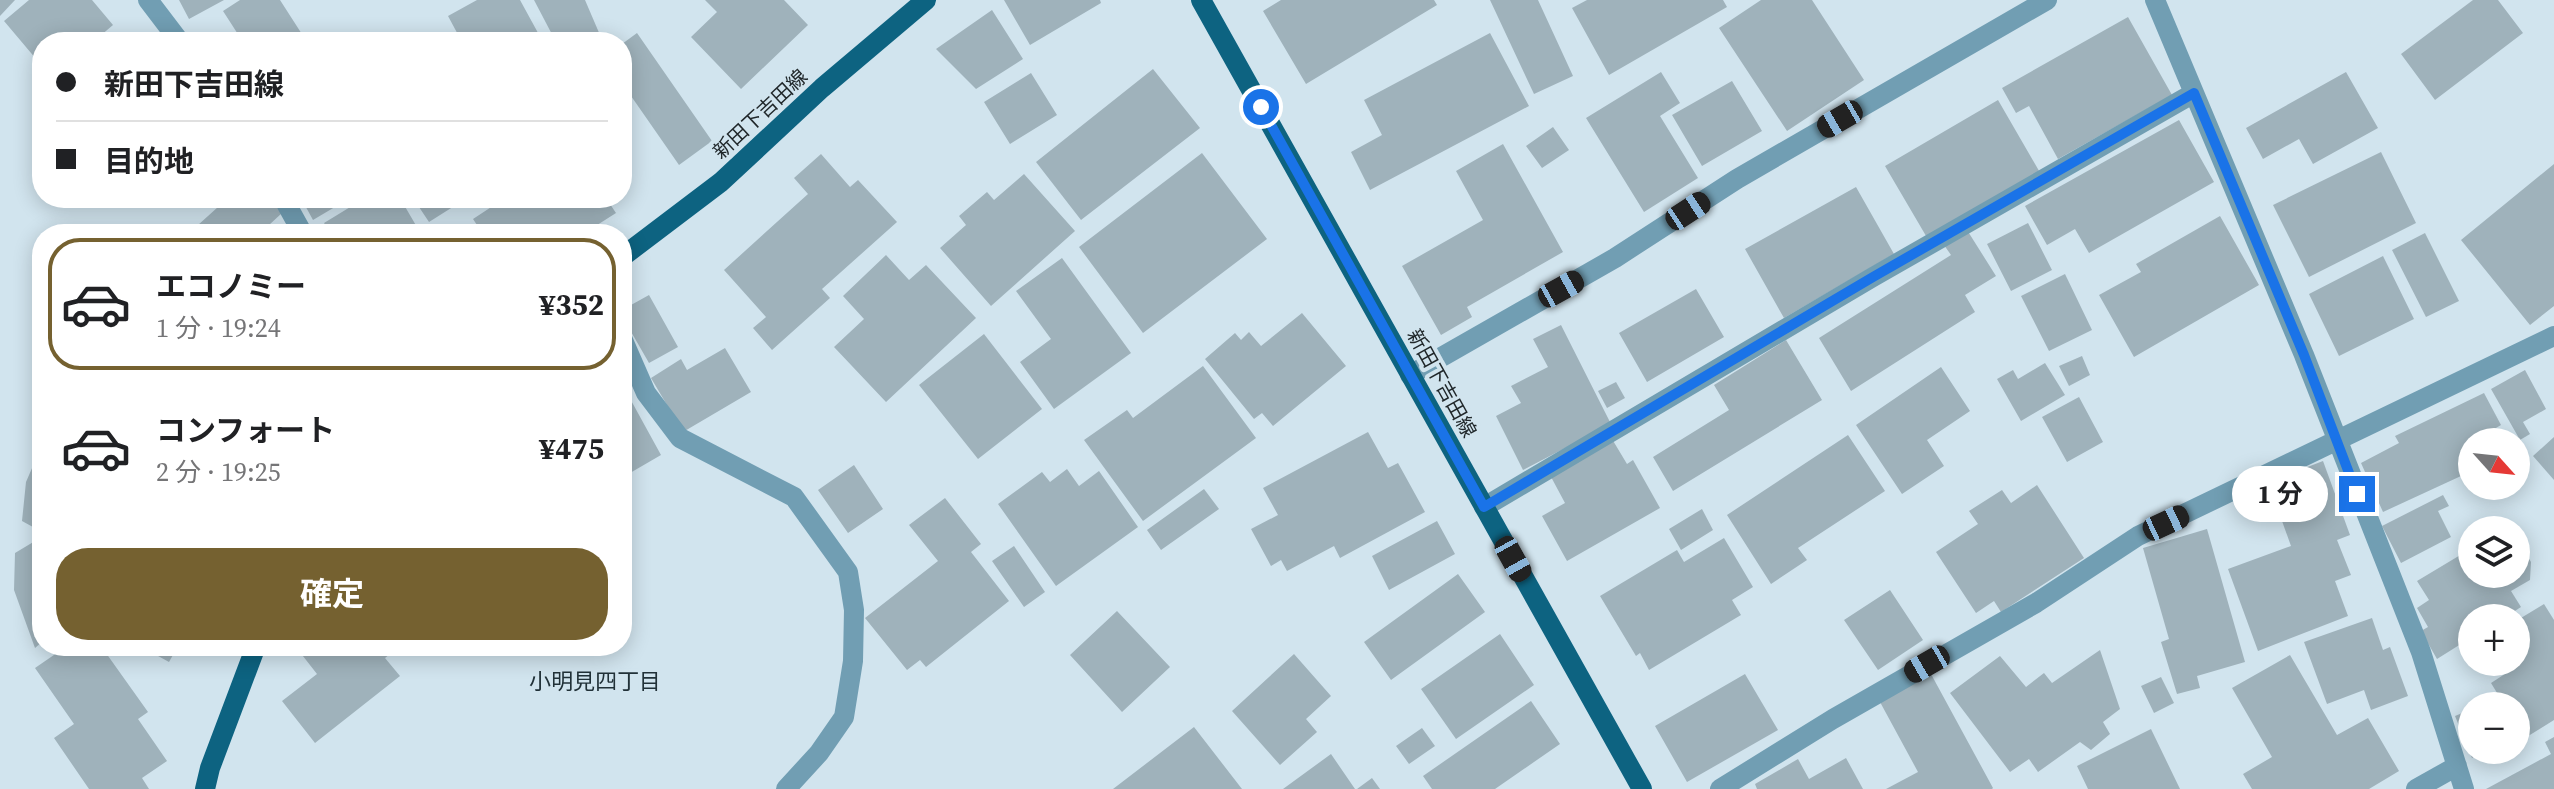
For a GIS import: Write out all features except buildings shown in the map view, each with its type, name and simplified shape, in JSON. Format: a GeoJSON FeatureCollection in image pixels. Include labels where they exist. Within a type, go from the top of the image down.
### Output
{"type":"FeatureCollection","features":[{"type":"Feature","properties":{"kind":"main road","name":"新田下吉田線"},"geometry":{"type":"LineString","coordinates":[[632,249],[721,182],[822,88],[926,0]]}},
{"type":"Feature","properties":{"kind":"main road","name":"新田下吉田線"},"geometry":{"type":"LineString","coordinates":[[1201,0],[1642,789]]}},
{"type":"Feature","properties":{"kind":"main road"},"geometry":{"type":"LineString","coordinates":[[205,789],[252,656]]}},
{"type":"Feature","properties":{"kind":"street"},"geometry":{"type":"LineString","coordinates":[[148,0],[172,32]]}},
{"type":"Feature","properties":{"kind":"street"},"geometry":{"type":"LineString","coordinates":[[1410,375],[1615,258],[1737,179],[2047,0]]}},
{"type":"Feature","properties":{"kind":"street"},"geometry":{"type":"LineString","coordinates":[[2155,0],[2304,355],[2421,652],[2464,789]]}},
{"type":"Feature","properties":{"kind":"street"},"geometry":{"type":"LineString","coordinates":[[1484,507],[1873,277],[2194,93]]}},
{"type":"Feature","properties":{"kind":"street"},"geometry":{"type":"LineString","coordinates":[[1720,789],[1833,719],[2036,603],[2138,536],[2554,336]]}},
{"type":"Feature","properties":{"kind":"street"},"geometry":{"type":"LineString","coordinates":[[632,361],[646,393],[680,438],[794,497],[848,572],[854,610],[853,661],[844,717],[819,753],[786,789]]}},
{"type":"Feature","properties":{"kind":"street"},"geometry":{"type":"LineString","coordinates":[[2416,789],[2457,766]]}},
{"type":"Feature","properties":{"kind":"district","name":"小明見四丁目"},"geometry":{"type":"Point","coordinates":[595,681]}},
{"type":"Feature","properties":{"kind":"route"},"geometry":{"type":"LineString","coordinates":[[1261,107],[1484,507],[1873,277],[2194,93],[2304,355],[2357,494]]}}]}
